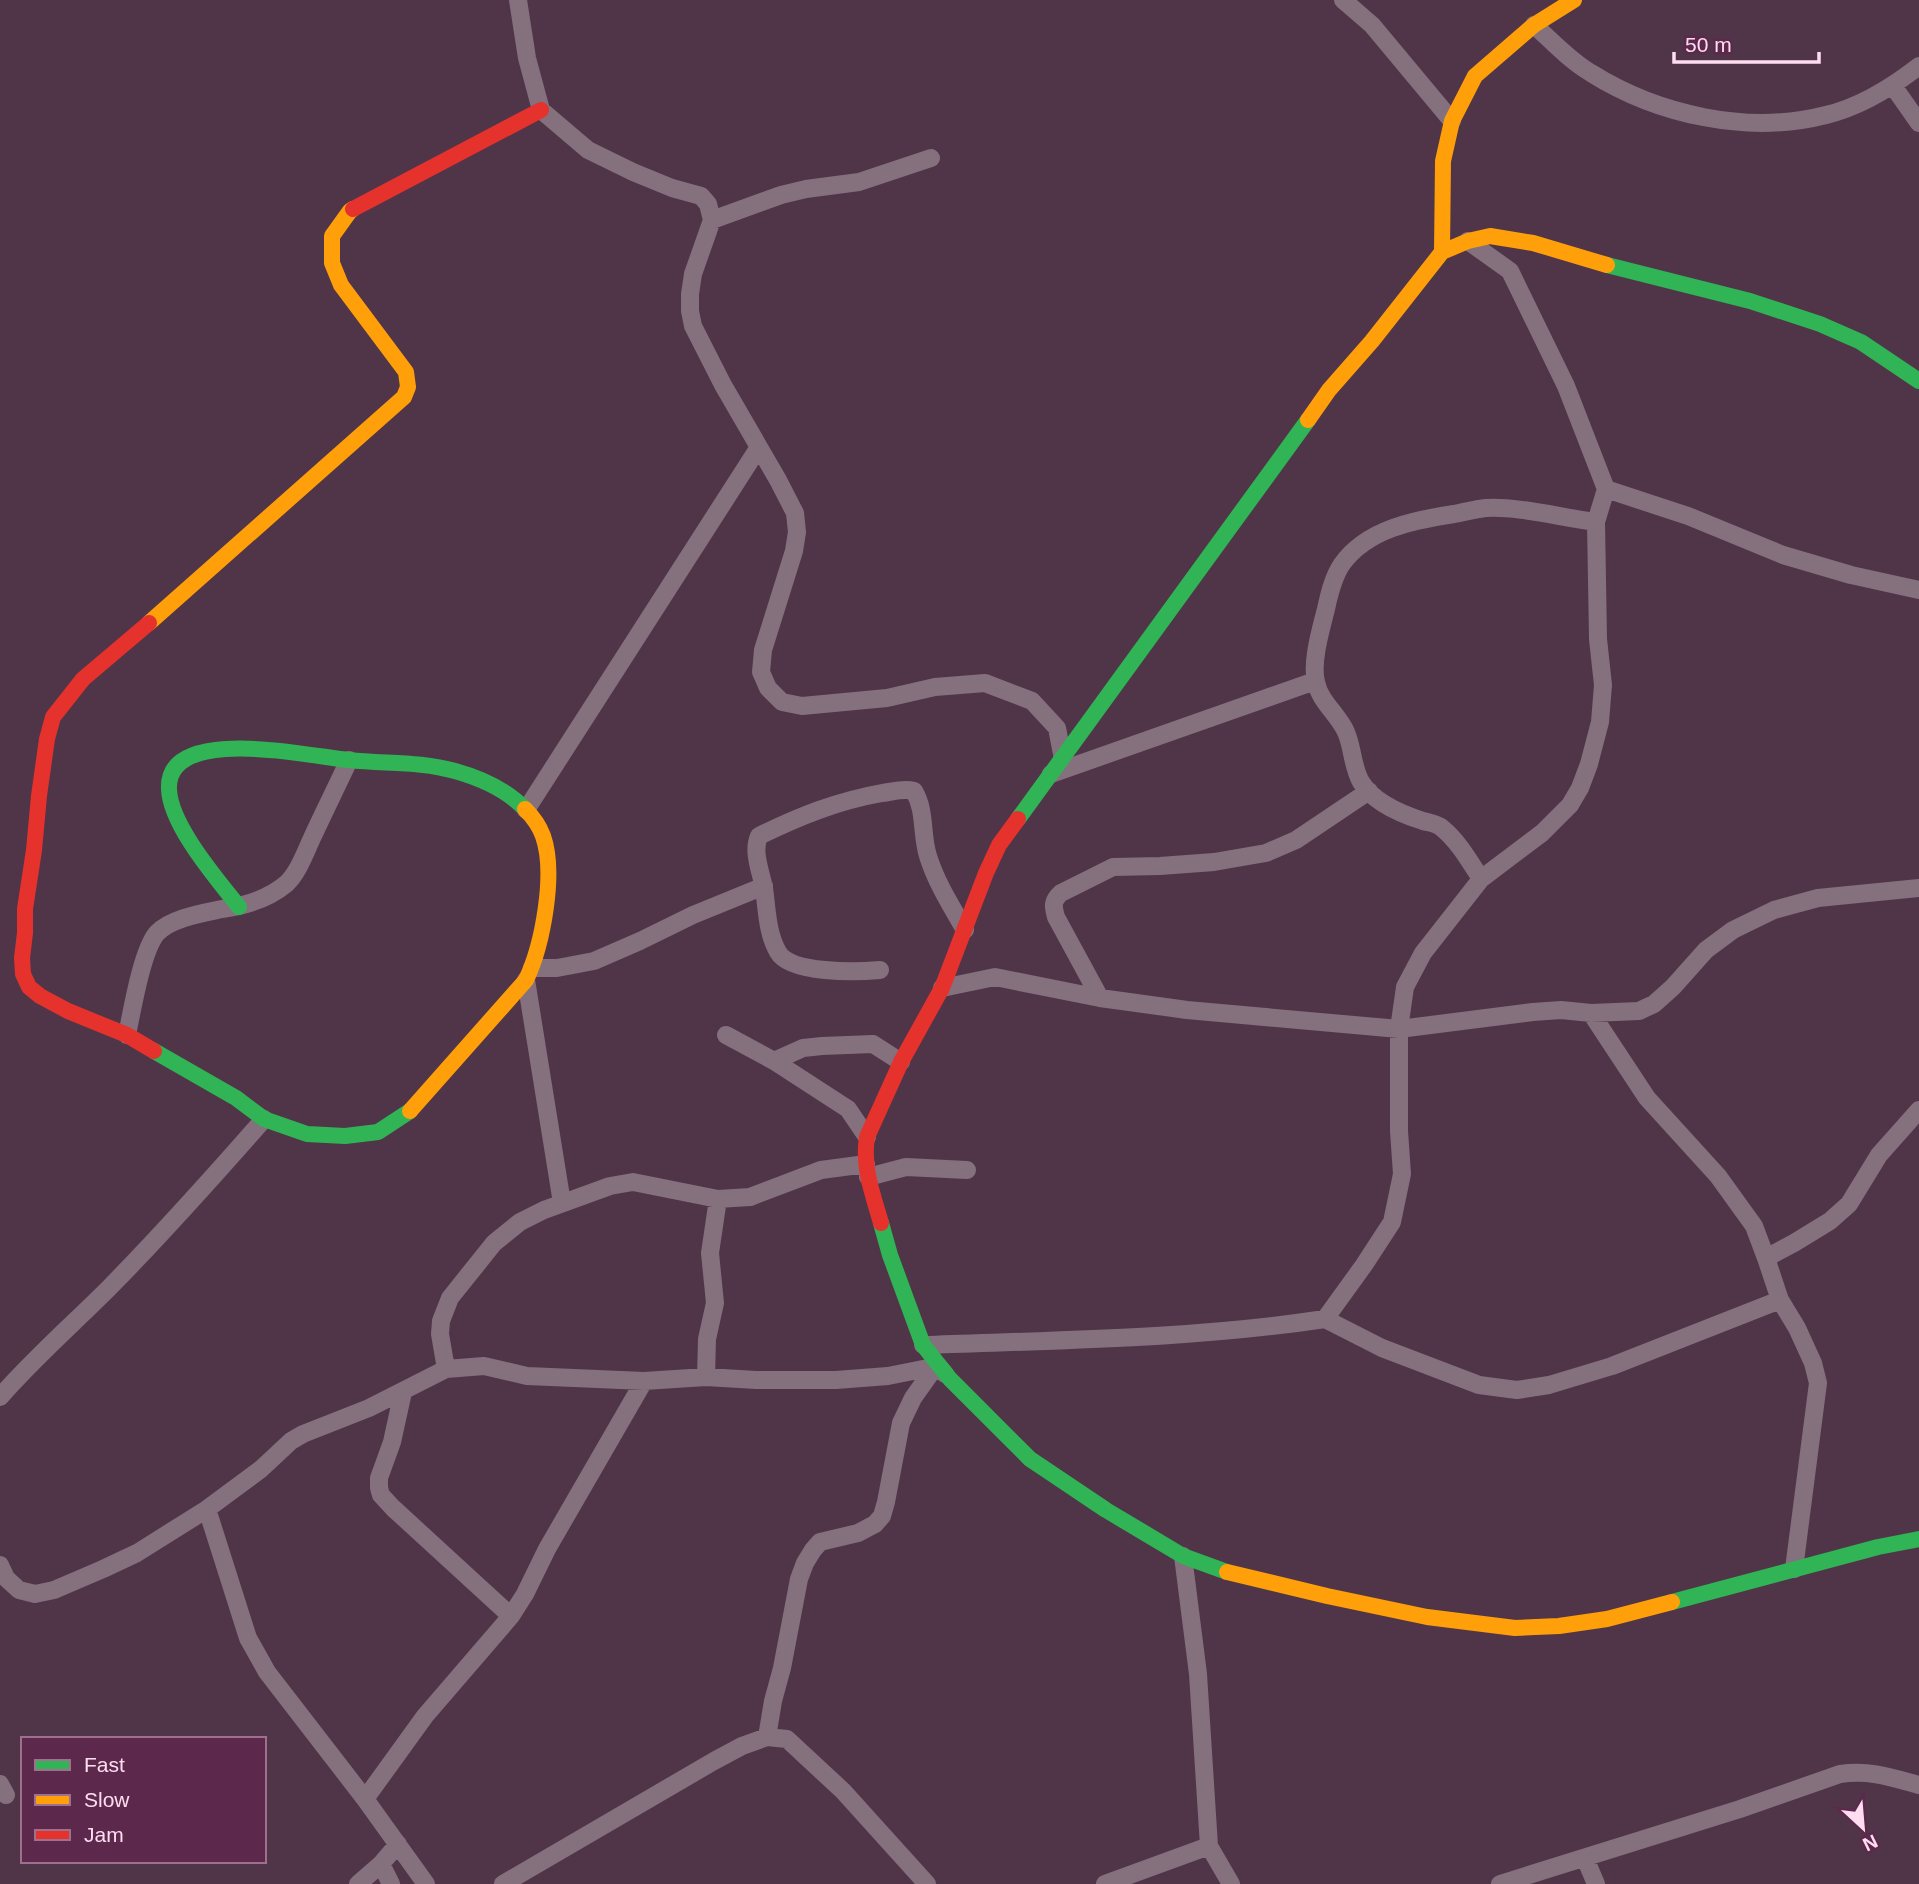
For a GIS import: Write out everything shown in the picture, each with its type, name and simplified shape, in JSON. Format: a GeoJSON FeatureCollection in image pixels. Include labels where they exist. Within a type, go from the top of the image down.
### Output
{"type":"FeatureCollection","features":[{"type":"Feature","properties":{"kind":"street"},"geometry":{"type":"LineString","coordinates":[[518,0],[527,58],[541,110],[588,150],[633,173],[701,196],[708,204],[712,220],[693,274],[690,311],[693,326],[795,513],[797,532],[794,551],[763,650],[761,672],[768,688],[782,702],[802,706],[887,698],[935,687],[985,683],[1032,701],[1057,728],[1063,759]]}},
{"type":"Feature","properties":{"kind":"street"},"geometry":{"type":"LineString","coordinates":[[1343,0],[1372,25],[1452,121]]}},
{"type":"Feature","properties":{"kind":"street"},"geometry":{"type":"LineString","coordinates":[[1441,252],[1443,161],[1452,121],[1475,76],[1534,25],[1574,0]]}},
{"type":"Feature","properties":{"kind":"street"},"geometry":{"type":"LineString","coordinates":[[1534,25],[1588,72],[1613,86],[1681,111],[1723,120],[1766,124],[1826,115],[1893,86],[1919,66]]}},
{"type":"Feature","properties":{"kind":"street"},"geometry":{"type":"LineString","coordinates":[[1893,86],[1919,123]]}},
{"type":"Feature","properties":{"kind":"street"},"geometry":{"type":"LineString","coordinates":[[239,906],[180,824],[171,806],[168,792],[170,776],[179,763],[210,751],[261,747],[349,761],[419,764],[447,769],[494,786],[526,810],[540,830],[548,857],[547,888],[542,932],[529,974],[412,1110],[378,1132],[345,1136],[307,1134],[264,1119],[236,1098],[127,1035],[68,1011],[40,996],[29,987],[23,974],[22,958],[25,909],[39,796],[53,717],[83,679],[404,397],[408,387],[406,372],[341,285],[332,263],[332,236],[350,211],[541,110]]}},
{"type":"Feature","properties":{"kind":"street"},"geometry":{"type":"LineString","coordinates":[[712,220],[781,195],[859,182],[931,158]]}},
{"type":"Feature","properties":{"kind":"street"},"geometry":{"type":"LineString","coordinates":[[950,1379],[923,1345],[890,1255],[867,1171],[867,1137],[901,1062],[942,988],[999,845],[1329,390],[1372,341],[1441,252],[1490,236],[1533,243],[1596,262],[1750,300],[1820,324],[1861,342],[1919,381]]}},
{"type":"Feature","properties":{"kind":"street"},"geometry":{"type":"LineString","coordinates":[[1325,1319],[1392,1222],[1402,1174],[1399,1131],[1399,1030],[1405,988],[1423,953],[1482,878],[1542,833],[1570,805],[1589,764],[1600,722],[1603,685],[1598,639],[1596,522],[1606,489],[1566,386],[1510,271],[1468,241]]}},
{"type":"Feature","properties":{"kind":"street"},"geometry":{"type":"LineString","coordinates":[[526,810],[759,447]]}},
{"type":"Feature","properties":{"kind":"street"},"geometry":{"type":"LineString","coordinates":[[1606,489],[1688,516],[1783,555],[1852,575],[1919,590]]}},
{"type":"Feature","properties":{"kind":"street"},"geometry":{"type":"LineString","coordinates":[[1482,878],[1442,828],[1387,805],[1374,797],[1362,784],[1355,769],[1346,733],[1321,696],[1315,681],[1317,648],[1331,589],[1340,566],[1357,546],[1410,522],[1486,508],[1596,522]]}},
{"type":"Feature","properties":{"kind":"street"},"geometry":{"type":"LineString","coordinates":[[1050,774],[1315,681]]}},
{"type":"Feature","properties":{"kind":"street"},"geometry":{"type":"LineString","coordinates":[[127,1035],[150,944],[158,933],[168,925],[198,914],[239,906],[269,895],[287,883],[301,861],[349,761]]}},
{"type":"Feature","properties":{"kind":"street"},"geometry":{"type":"LineString","coordinates":[[880,970],[820,970],[788,962],[779,954],[767,916],[757,854],[756,843],[759,836],[804,814],[850,799],[914,791],[919,801],[927,853],[939,885],[965,930]]}},
{"type":"Feature","properties":{"kind":"street"},"geometry":{"type":"LineString","coordinates":[[1100,998],[1056,917],[1054,899],[1061,893],[1113,867],[1173,865],[1266,853],[1296,840],[1369,791]]}},
{"type":"Feature","properties":{"kind":"street"},"geometry":{"type":"LineString","coordinates":[[529,974],[594,961],[693,915],[764,886]]}},
{"type":"Feature","properties":{"kind":"street"},"geometry":{"type":"LineString","coordinates":[[942,988],[995,977],[1100,998],[1250,1017],[1399,1030],[1533,1012],[1639,1011],[1654,1004],[1673,987],[1706,950],[1733,930],[1774,910],[1818,898],[1919,888]]}},
{"type":"Feature","properties":{"kind":"street"},"geometry":{"type":"LineString","coordinates":[[529,974],[545,1102],[562,1203]]}},
{"type":"Feature","properties":{"kind":"street"},"geometry":{"type":"LineString","coordinates":[[1591,1013],[1647,1098],[1718,1176],[1754,1226],[1780,1300],[1814,1363],[1818,1383],[1794,1569]]}},
{"type":"Feature","properties":{"kind":"street"},"geometry":{"type":"LineString","coordinates":[[726,1035],[774,1061],[848,1109],[867,1137]]}},
{"type":"Feature","properties":{"kind":"street"},"geometry":{"type":"LineString","coordinates":[[774,1061],[803,1048],[873,1044],[901,1062]]}},
{"type":"Feature","properties":{"kind":"street"},"geometry":{"type":"LineString","coordinates":[[1766,1258],[1830,1221],[1849,1204],[1879,1155],[1919,1110]]}},
{"type":"Feature","properties":{"kind":"street"},"geometry":{"type":"LineString","coordinates":[[0,1397],[22,1371],[176,1220],[264,1119]]}},
{"type":"Feature","properties":{"kind":"street"},"geometry":{"type":"LineString","coordinates":[[446,1369],[440,1321],[450,1298],[494,1243],[520,1222],[562,1203],[610,1186],[634,1182],[718,1199],[750,1197],[821,1170],[867,1171],[906,1167],[967,1170]]}},
{"type":"Feature","properties":{"kind":"street"},"geometry":{"type":"LineString","coordinates":[[706,1377],[707,1339],[715,1303],[710,1253],[718,1199]]}},
{"type":"Feature","properties":{"kind":"street"},"geometry":{"type":"LineString","coordinates":[[923,1345],[1205,1333],[1269,1328],[1325,1319],[1382,1348],[1479,1385],[1517,1390],[1549,1385],[1612,1366],[1780,1300]]}},
{"type":"Feature","properties":{"kind":"street"},"geometry":{"type":"LineString","coordinates":[[0,1565],[6,1577],[19,1590],[35,1594],[54,1590],[137,1553],[207,1509],[261,1469],[290,1441],[303,1434],[347,1418],[446,1369],[484,1366],[527,1376],[644,1381],[706,1377],[836,1380],[888,1376],[938,1366],[1030,1459],[1105,1510],[1182,1556],[1234,1574],[1327,1596],[1427,1617],[1515,1628],[1559,1626],[1607,1619],[1878,1547],[1919,1539]]}},
{"type":"Feature","properties":{"kind":"street"},"geometry":{"type":"LineString","coordinates":[[767,1737],[804,1563],[820,1542],[858,1533],[875,1524],[882,1516],[901,1423],[913,1398],[935,1367]]}},
{"type":"Feature","properties":{"kind":"street"},"geometry":{"type":"LineString","coordinates":[[365,1799],[425,1717],[511,1616],[644,1381]]}},
{"type":"Feature","properties":{"kind":"street"},"geometry":{"type":"LineString","coordinates":[[403,1392],[392,1442],[379,1478],[382,1495],[511,1616]]}},
{"type":"Feature","properties":{"kind":"street"},"geometry":{"type":"LineString","coordinates":[[207,1509],[248,1638],[267,1672],[365,1799],[426,1884]]}},
{"type":"Feature","properties":{"kind":"street"},"geometry":{"type":"LineString","coordinates":[[1182,1556],[1198,1674],[1209,1846],[1231,1884]]}},
{"type":"Feature","properties":{"kind":"street"},"geometry":{"type":"LineString","coordinates":[[503,1884],[715,1760],[767,1737],[787,1739],[843,1790],[927,1884]]}},
{"type":"Feature","properties":{"kind":"street"},"geometry":{"type":"LineString","coordinates":[[1500,1884],[1740,1809],[1840,1774],[1875,1773],[1919,1785]]}},
{"type":"Feature","properties":{"kind":"street"},"geometry":{"type":"LineString","coordinates":[[358,1884],[381,1864],[398,1844]]}},
{"type":"Feature","properties":{"kind":"street"},"geometry":{"type":"LineString","coordinates":[[1105,1884],[1209,1846]]}},
{"type":"Feature","properties":{"kind":"street"},"geometry":{"type":"LineString","coordinates":[[1585,1858],[1596,1884]]}},
{"type":"Feature","properties":{"kind":"street"},"geometry":{"type":"LineString","coordinates":[[381,1864],[391,1884]]}},
{"type":"Feature","properties":{"kind":"traffic: fast"},"geometry":{"type":"LineString","coordinates":[[1607,265],[1750,301],[1820,324],[1861,342],[1919,381]]}},
{"type":"Feature","properties":{"kind":"traffic: fast"},"geometry":{"type":"LineString","coordinates":[[1018,819],[1308,420]]}},
{"type":"Feature","properties":{"kind":"traffic: fast"},"geometry":{"type":"LineString","coordinates":[[239,907],[196,851],[171,803],[169,789],[174,769],[191,756],[215,750],[275,750],[349,760],[429,766],[455,771],[483,781],[502,790],[525,809]]}},
{"type":"Feature","properties":{"kind":"traffic: fast"},"geometry":{"type":"LineString","coordinates":[[154,1051],[236,1098],[264,1119],[307,1134],[345,1136],[378,1132],[410,1111]]}},
{"type":"Feature","properties":{"kind":"traffic: fast"},"geometry":{"type":"LineString","coordinates":[[881,1223],[923,1345],[950,1379],[1030,1459],[1106,1510],[1183,1556],[1227,1572]]}},
{"type":"Feature","properties":{"kind":"traffic: fast"},"geometry":{"type":"LineString","coordinates":[[1672,1602],[1878,1547],[1919,1539]]}},
{"type":"Feature","properties":{"kind":"traffic: slow"},"geometry":{"type":"LineString","coordinates":[[1442,252],[1443,161],[1452,121],[1475,76],[1534,25],[1574,0]]}},
{"type":"Feature","properties":{"kind":"traffic: slow"},"geometry":{"type":"LineString","coordinates":[[149,623],[404,397],[408,387],[406,372],[341,285],[332,263],[332,236],[353,209]]}},
{"type":"Feature","properties":{"kind":"traffic: slow"},"geometry":{"type":"LineString","coordinates":[[1308,420],[1329,390],[1372,341],[1442,252],[1468,241],[1490,236],[1533,243],[1607,265]]}},
{"type":"Feature","properties":{"kind":"traffic: slow"},"geometry":{"type":"LineString","coordinates":[[410,1111],[526,980],[532,965],[546,908],[548,869],[543,836],[525,809]]}},
{"type":"Feature","properties":{"kind":"traffic: slow"},"geometry":{"type":"LineString","coordinates":[[1227,1572],[1427,1617],[1515,1628],[1559,1626],[1607,1619],[1672,1602]]}},
{"type":"Feature","properties":{"kind":"traffic: jam"},"geometry":{"type":"LineString","coordinates":[[353,209],[541,110]]}},
{"type":"Feature","properties":{"kind":"traffic: jam"},"geometry":{"type":"LineString","coordinates":[[149,623],[83,679],[53,717],[39,796],[25,909],[22,958],[23,974],[29,987],[40,996],[68,1011],[127,1035],[154,1051]]}},
{"type":"Feature","properties":{"kind":"traffic: jam"},"geometry":{"type":"LineString","coordinates":[[881,1223],[867,1170],[867,1137],[901,1062],[942,988],[999,845],[1018,819]]}}]}
